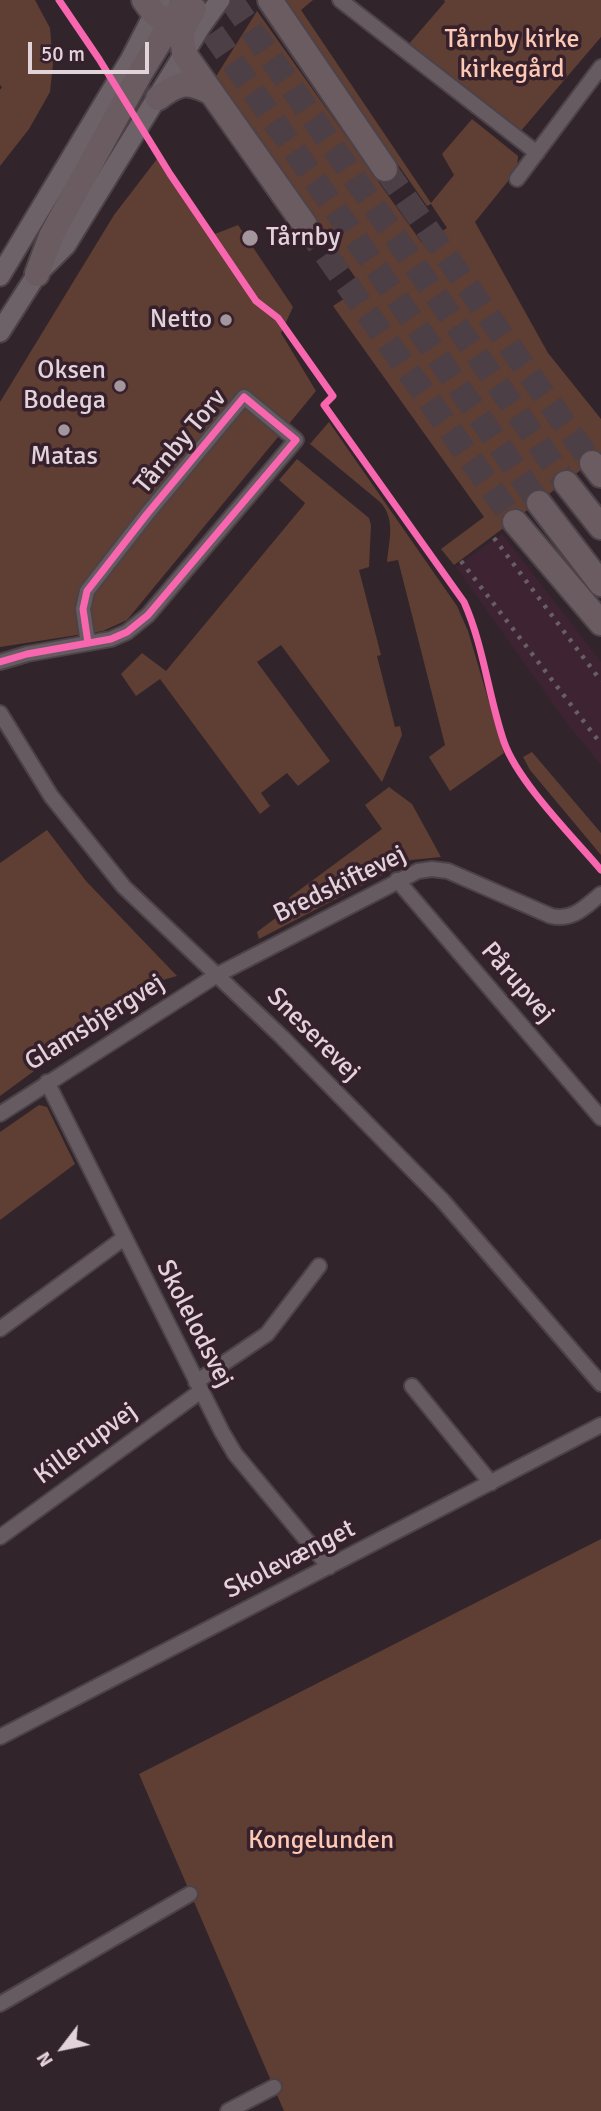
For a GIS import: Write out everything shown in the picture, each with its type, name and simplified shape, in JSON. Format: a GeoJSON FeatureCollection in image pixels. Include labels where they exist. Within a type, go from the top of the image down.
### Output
{"type":"FeatureCollection","features":[{"type":"Feature","properties":{"kind":"highway"},"geometry":{"type":"LineString","coordinates":[[37,274],[51,236],[169,15],[185,0]]}},
{"type":"Feature","properties":{"kind":"highway"},"geometry":{"type":"LineString","coordinates":[[169,15],[201,0]]}},
{"type":"Feature","properties":{"kind":"highway"},"geometry":{"type":"LineString","coordinates":[[270,0],[385,169]]}},
{"type":"Feature","properties":{"kind":"highway"},"geometry":{"type":"LineString","coordinates":[[169,15],[185,55],[306,225]]}},
{"type":"Feature","properties":{"kind":"highway"},"geometry":{"type":"LineString","coordinates":[[158,98],[175,85],[185,84],[200,86],[212,93]]}},
{"type":"Feature","properties":{"kind":"highway"},"geometry":{"type":"LineString","coordinates":[[566,484],[601,527]]}},
{"type":"Feature","properties":{"kind":"highway"},"geometry":{"type":"LineString","coordinates":[[540,503],[601,584]]}},
{"type":"Feature","properties":{"kind":"highway"},"geometry":{"type":"LineString","coordinates":[[515,522],[601,623]]}},
{"type":"Feature","properties":{"kind":"street"},"geometry":{"type":"LineString","coordinates":[[0,276],[130,60],[169,15],[220,0]]}},
{"type":"Feature","properties":{"kind":"street"},"geometry":{"type":"LineString","coordinates":[[340,0],[537,153]]}},
{"type":"Feature","properties":{"kind":"street"},"geometry":{"type":"LineString","coordinates":[[0,332],[37,274],[66,245],[185,55]]}},
{"type":"Feature","properties":{"kind":"street"},"geometry":{"type":"LineString","coordinates":[[517,179],[601,67]]}},
{"type":"Feature","properties":{"kind":"street","name":"Tårnby Torv"},"geometry":{"type":"LineString","coordinates":[[0,662],[26,654],[88,643],[119,636],[148,615],[296,440],[244,397],[87,591],[83,609],[88,643]]}},
{"type":"Feature","properties":{"kind":"street","name":"Sneserevej"},"geometry":{"type":"LineString","coordinates":[[0,713],[51,796],[124,887],[282,1037],[443,1201],[601,1384]]}},
{"type":"Feature","properties":{"kind":"street","name":"Bredskiftevej"},"geometry":{"type":"LineString","coordinates":[[217,975],[418,871],[448,871],[561,918],[581,911],[601,894]]}},
{"type":"Feature","properties":{"kind":"street","name":"Pårupvej"},"geometry":{"type":"LineString","coordinates":[[397,880],[601,1118]]}},
{"type":"Feature","properties":{"kind":"street","name":"Glamsbjergvej"},"geometry":{"type":"LineString","coordinates":[[0,1114],[217,975]]}},
{"type":"Feature","properties":{"kind":"street","name":"Skolelodsvej"},"geometry":{"type":"LineString","coordinates":[[47,1082],[235,1454],[329,1567]]}},
{"type":"Feature","properties":{"kind":"street"},"geometry":{"type":"LineString","coordinates":[[0,1329],[124,1238]]}},
{"type":"Feature","properties":{"kind":"street","name":"Killerupvej"},"geometry":{"type":"LineString","coordinates":[[0,1537],[267,1334],[319,1266]]}},
{"type":"Feature","properties":{"kind":"street"},"geometry":{"type":"LineString","coordinates":[[412,1386],[491,1483]]}},
{"type":"Feature","properties":{"kind":"street","name":"Skolevænget"},"geometry":{"type":"LineString","coordinates":[[0,1737],[601,1426]]}},
{"type":"Feature","properties":{"kind":"street"},"geometry":{"type":"LineString","coordinates":[[0,2004],[190,1894]]}},
{"type":"Feature","properties":{"kind":"street"},"geometry":{"type":"LineString","coordinates":[[229,2111],[274,2087]]}},
{"type":"Feature","properties":{"kind":"shaded area"},"geometry":{"type":"Polygon","coordinates":[[[502,534],[601,662],[601,765],[567,723],[456,567],[502,534]]]}},
{"type":"Feature","properties":{"kind":"green space"},"geometry":{"type":"Polygon","coordinates":[[[0,0],[35,0],[50,28],[53,64],[50,92],[29,129],[0,166],[2,87],[0,0]]]}},
{"type":"Feature","properties":{"kind":"green space"},"geometry":{"type":"Polygon","coordinates":[[[283,0],[313,0],[301,10],[431,203],[454,175],[442,154],[472,119],[518,156],[517,170],[475,222],[548,353],[601,419],[601,455],[454,565],[441,549],[484,517],[333,306],[362,287],[215,78],[257,11],[422,243],[447,228],[431,204],[427,206],[283,0]]]}},
{"type":"Feature","properties":{"kind":"green space","name":"Tårnby kirke kirkegård"},"geometry":{"type":"Polygon","coordinates":[[[444,0],[601,0],[601,37],[520,132],[408,45],[444,0]]]}},
{"type":"Feature","properties":{"kind":"green space"},"geometry":{"type":"Polygon","coordinates":[[[160,155],[215,234],[238,225],[293,307],[281,333],[316,391],[127,620],[103,631],[0,647],[0,402],[114,215],[160,155]]]}},
{"type":"Feature","properties":{"kind":"green space"},"geometry":{"type":"Polygon","coordinates":[[[329,422],[457,606],[468,631],[504,753],[450,791],[429,757],[445,745],[398,560],[387,562],[390,530],[388,515],[380,502],[310,444],[329,422]]]}},
{"type":"Feature","properties":{"kind":"green space"},"geometry":{"type":"Polygon","coordinates":[[[297,459],[369,518],[369,567],[359,570],[381,655],[377,656],[395,727],[400,726],[402,735],[382,782],[281,645],[257,662],[330,761],[298,786],[287,773],[261,793],[270,806],[260,814],[160,679],[136,696],[121,674],[142,653],[166,671],[303,506],[305,503],[279,480],[297,459]]]}},
{"type":"Feature","properties":{"kind":"green space"},"geometry":{"type":"Polygon","coordinates":[[[532,752],[601,833],[601,855],[530,770],[523,757],[532,752]]]}},
{"type":"Feature","properties":{"kind":"green space"},"geometry":{"type":"Polygon","coordinates":[[[389,787],[412,804],[441,857],[411,860],[259,939],[257,932],[285,911],[290,897],[382,829],[365,805],[389,787]]]}},
{"type":"Feature","properties":{"kind":"green space"},"geometry":{"type":"Polygon","coordinates":[[[47,830],[86,881],[177,976],[141,986],[28,1062],[34,1071],[0,1096],[0,863],[47,830]]]}},
{"type":"Feature","properties":{"kind":"green space"},"geometry":{"type":"Polygon","coordinates":[[[39,1105],[47,1107],[75,1164],[0,1220],[0,1132],[39,1105]]]}},
{"type":"Feature","properties":{"kind":"green space","name":"Kongelunden"},"geometry":{"type":"Polygon","coordinates":[[[601,1539],[601,2111],[284,2111],[139,1774],[601,1539]]]}},
{"type":"Feature","properties":{"kind":"tunnel"},"geometry":{"type":"LineString","coordinates":[[231,0],[566,483]]}},
{"type":"Feature","properties":{"kind":"tunnel"},"geometry":{"type":"LineString","coordinates":[[192,3],[539,503]]}},
{"type":"Feature","properties":{"kind":"tunnel"},"geometry":{"type":"LineString","coordinates":[[385,169],[592,463]]}},
{"type":"Feature","properties":{"kind":"tunnel"},"geometry":{"type":"LineString","coordinates":[[305,225],[515,522]]}},
{"type":"Feature","properties":{"kind":"railway"},"geometry":{"type":"LineString","coordinates":[[494,538],[601,681]]}},
{"type":"Feature","properties":{"kind":"railway"},"geometry":{"type":"LineString","coordinates":[[461,561],[601,744]]}},
{"type":"Feature","properties":{"kind":"cycle path"},"geometry":{"type":"LineString","coordinates":[[59,0],[170,174],[256,301],[278,318],[333,396],[324,405],[464,602],[511,758],[547,809],[601,870]]}},
{"type":"Feature","properties":{"kind":"cycle path"},"geometry":{"type":"LineString","coordinates":[[0,662],[27,654],[111,639],[127,632],[148,615],[296,440],[244,397],[87,591],[83,609],[88,643]]}},
{"type":"Feature","properties":{"kind":"place","name":"Tårnby"},"geometry":{"type":"Point","coordinates":[250,238]}},
{"type":"Feature","properties":{"kind":"place","name":"Netto"},"geometry":{"type":"Point","coordinates":[226,320]}},
{"type":"Feature","properties":{"kind":"place","name":"Oksen Bodega"},"geometry":{"type":"Point","coordinates":[120,386]}},
{"type":"Feature","properties":{"kind":"place","name":"Matas"},"geometry":{"type":"Point","coordinates":[64,430]}}]}
